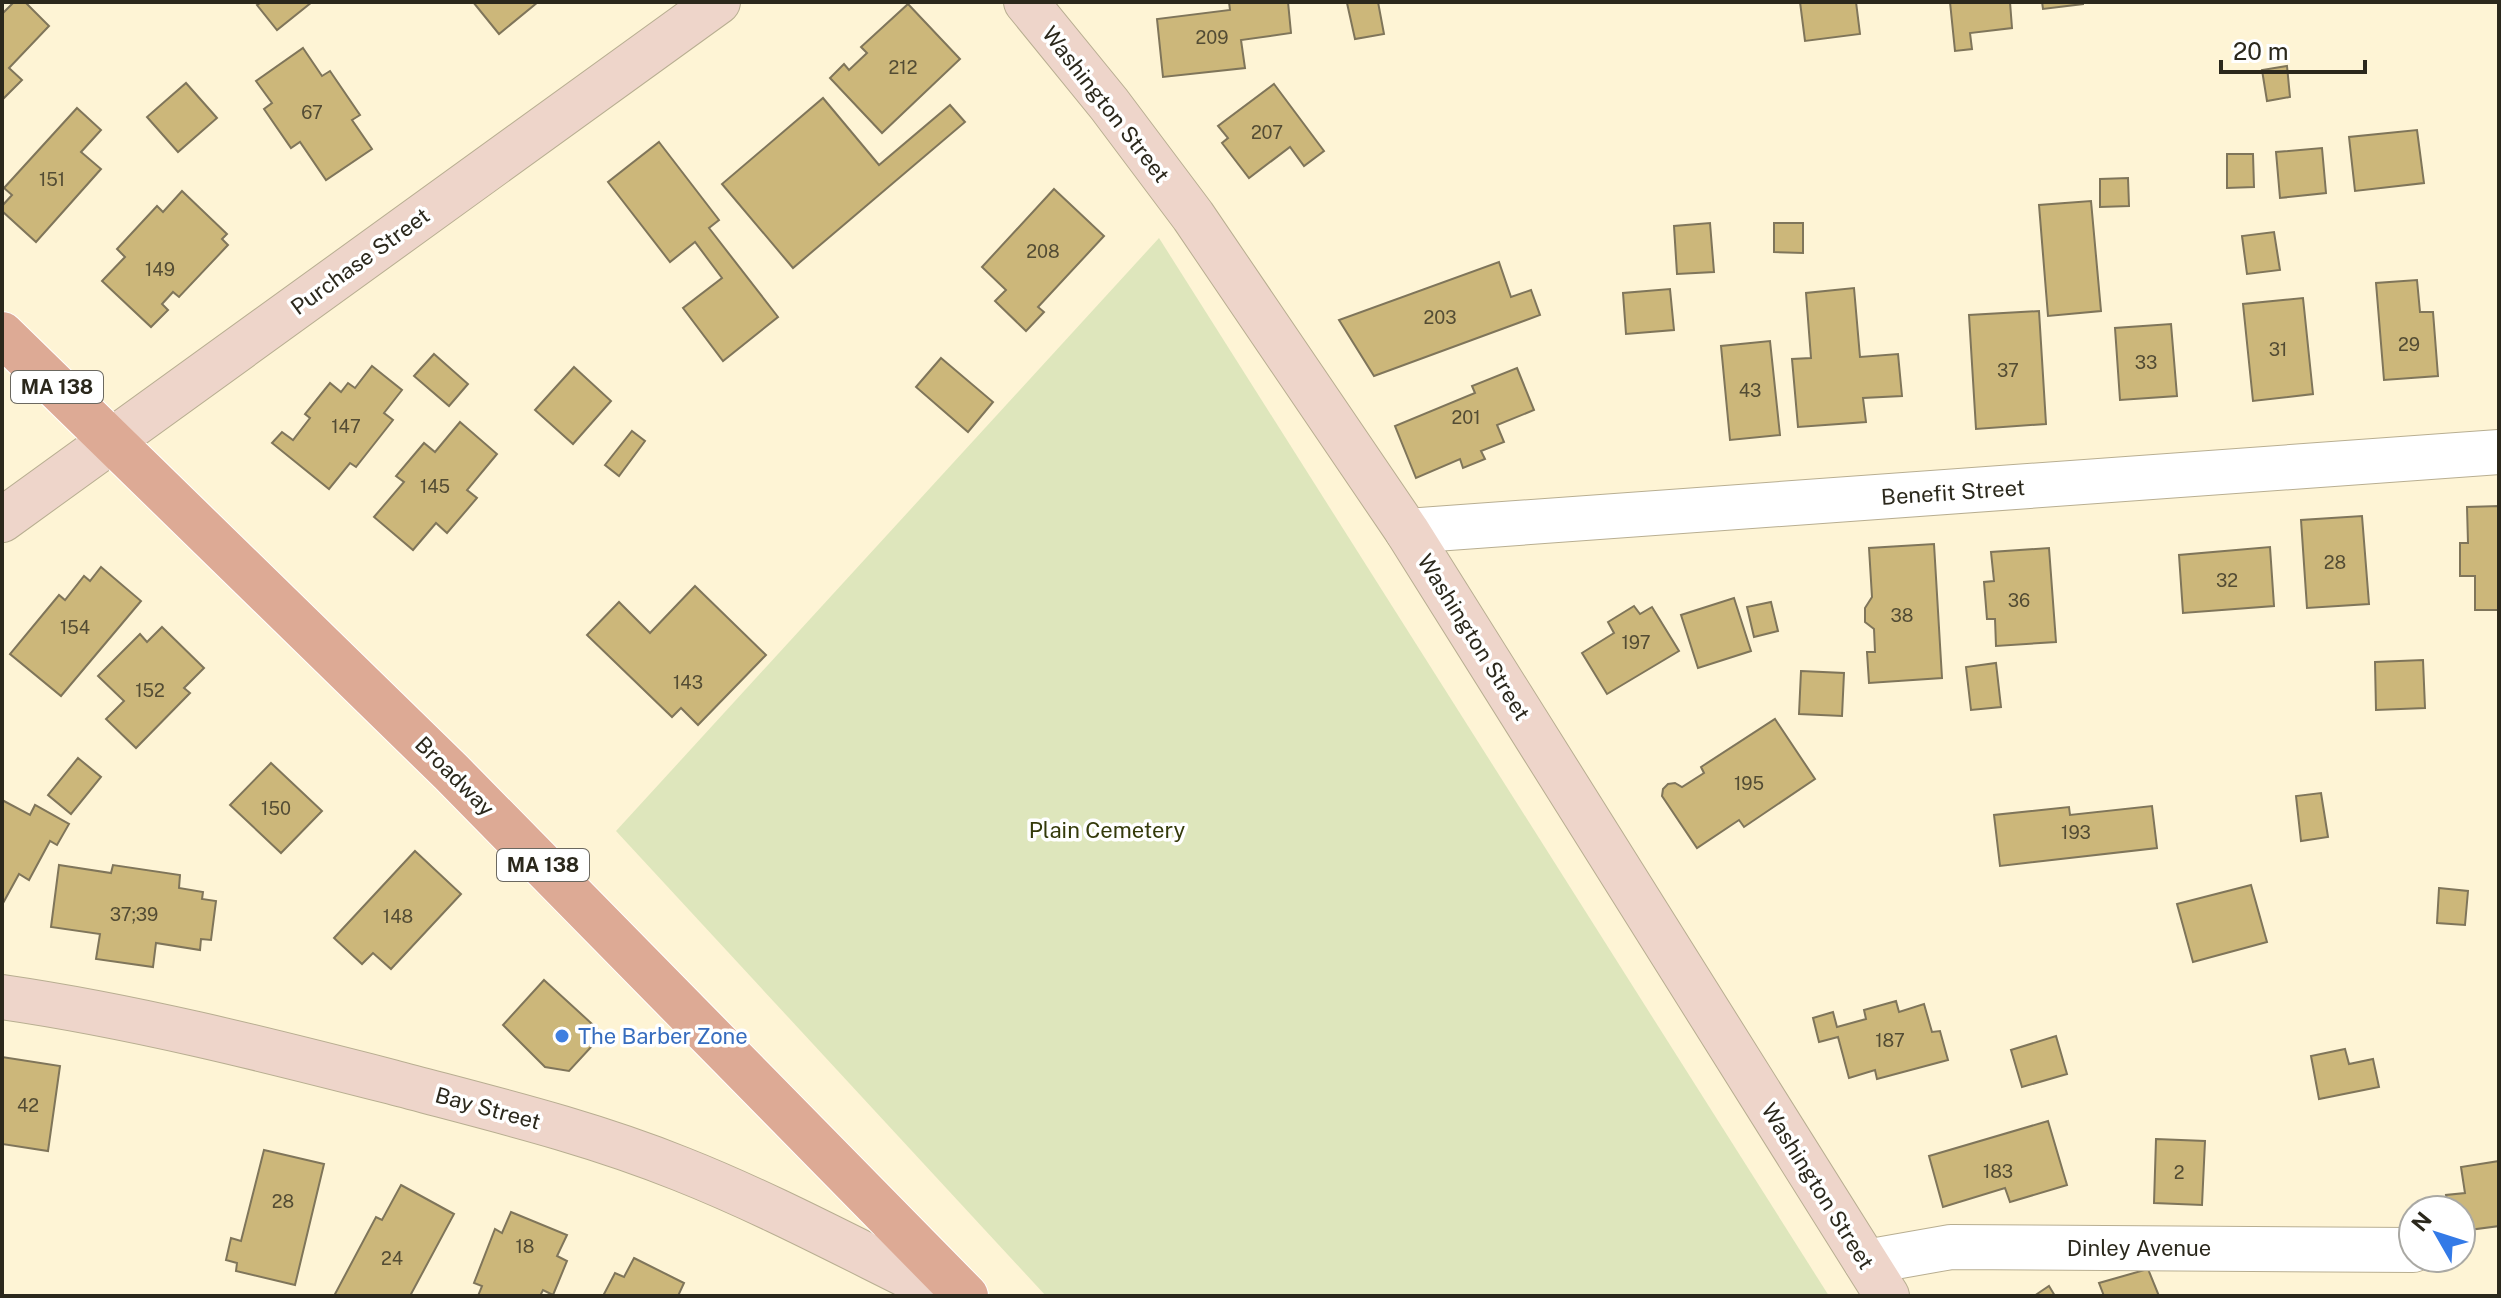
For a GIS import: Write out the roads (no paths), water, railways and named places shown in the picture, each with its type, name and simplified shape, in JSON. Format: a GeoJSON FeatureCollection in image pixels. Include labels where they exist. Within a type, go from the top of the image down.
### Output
{"type":"FeatureCollection","features":[{"type":"Feature","properties":{"kind":"main road","name":"Broadway"},"geometry":{"type":"LineString","coordinates":[[2,334],[472,793],[966,1296]]}},
{"type":"Feature","properties":{"kind":"street","name":"Purchase Street"},"geometry":{"type":"LineString","coordinates":[[2,520],[718,2]]}},
{"type":"Feature","properties":{"kind":"street","name":"Washington Street"},"geometry":{"type":"LineString","coordinates":[[1026,2],[1109,104],[1193,216],[1407,531],[1876,1279]]}},
{"type":"Feature","properties":{"kind":"street","name":"Benefit Street"},"geometry":{"type":"LineString","coordinates":[[1407,531],[2499,452]]}},
{"type":"Feature","properties":{"kind":"street","name":"Bay Street"},"geometry":{"type":"LineString","coordinates":[[2,997],[128,1020],[268,1051],[590,1136],[743,1196],[949,1296]]}},
{"type":"Feature","properties":{"kind":"street","name":"Dinley Avenue"},"geometry":{"type":"LineString","coordinates":[[1876,1279],[1951,1247],[2397,1250]]}},
{"type":"Feature","properties":{"kind":"place","name":"The Barber Zone"},"geometry":{"type":"Point","coordinates":[562,1036]}},
{"type":"Feature","properties":{"kind":"park label","name":"Plain Cemetery"},"geometry":{"type":"Point","coordinates":[1107,830]}}]}
